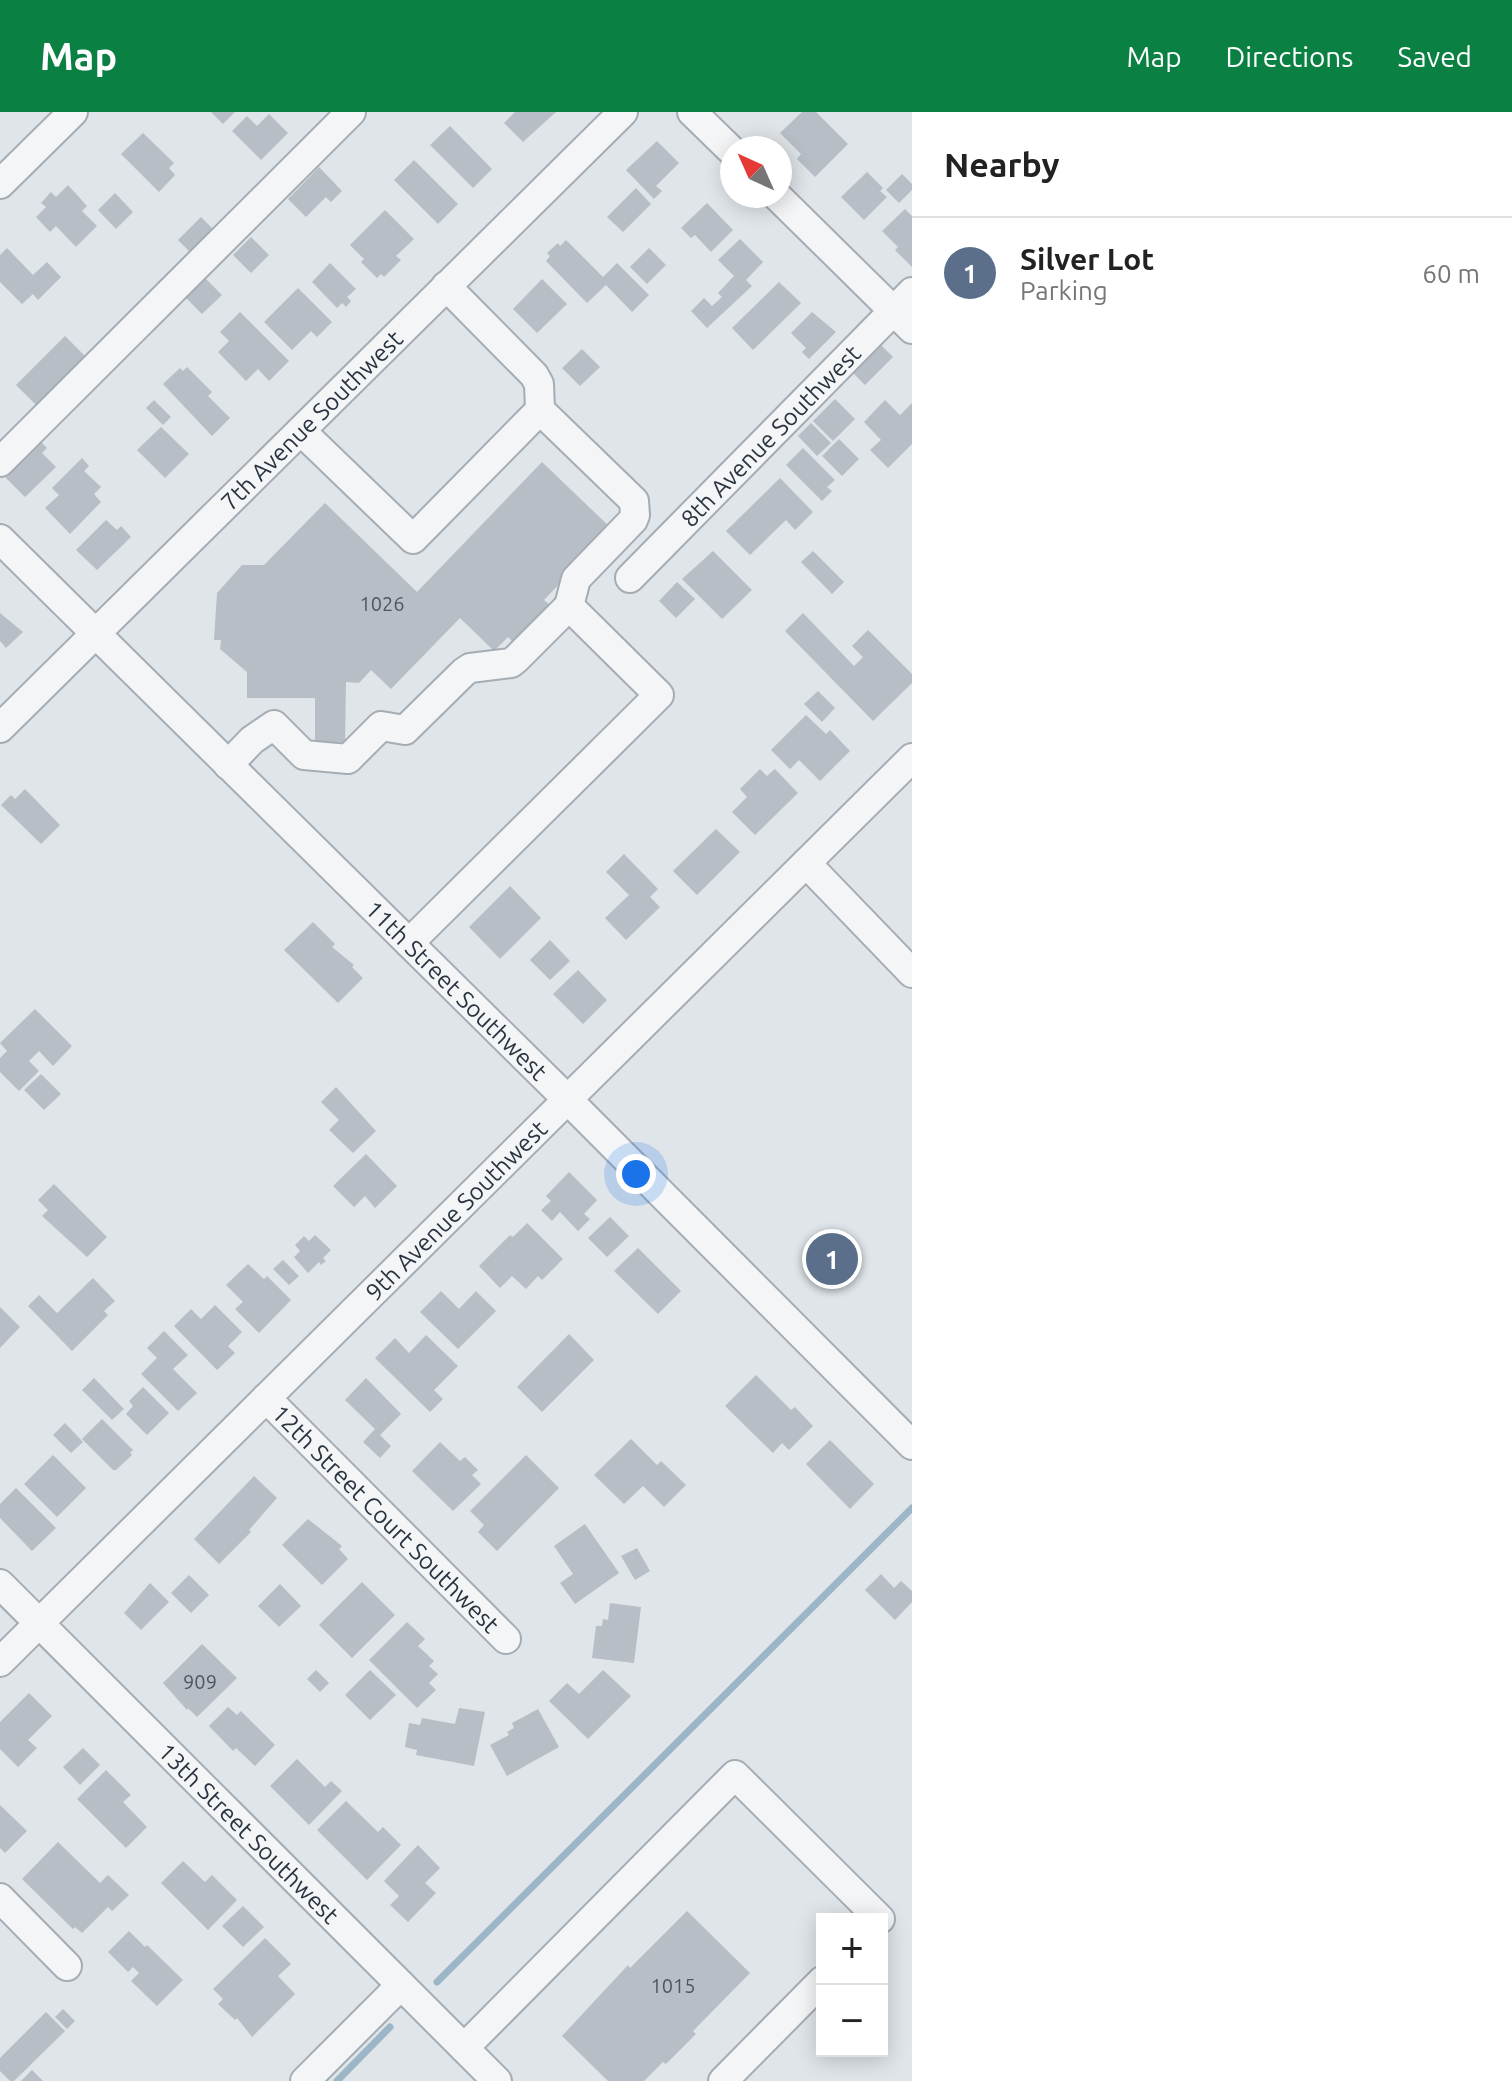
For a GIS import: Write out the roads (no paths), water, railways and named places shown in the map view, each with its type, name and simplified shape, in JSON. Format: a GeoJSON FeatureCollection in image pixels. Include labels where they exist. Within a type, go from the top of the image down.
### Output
{"type":"FeatureCollection","features":[{"type":"Feature","properties":{"kind":"street"},"geometry":{"type":"LineString","coordinates":[[0,184],[73,112]]}},
{"type":"Feature","properties":{"kind":"street"},"geometry":{"type":"LineString","coordinates":[[0,462],[351,112]]}},
{"type":"Feature","properties":{"kind":"street","name":"7th Avenue Southwest"},"geometry":{"type":"LineString","coordinates":[[0,728],[623,112]]}},
{"type":"Feature","properties":{"kind":"street"},"geometry":{"type":"LineString","coordinates":[[692,112],[720,139]]}},
{"type":"Feature","properties":{"kind":"street"},"geometry":{"type":"LineString","coordinates":[[791,208],[906,310]]}},
{"type":"Feature","properties":{"kind":"street"},"geometry":{"type":"LineString","coordinates":[[228,765],[252,740],[274,725],[304,755],[348,759],[381,726],[405,730],[470,668],[511,663],[569,606],[576,579],[633,520],[634,501],[540,410],[539,384],[534,375],[446,286]]}},
{"type":"Feature","properties":{"kind":"street","name":"8th Avenue Southwest"},"geometry":{"type":"LineString","coordinates":[[630,578],[906,310]]}},
{"type":"Feature","properties":{"kind":"street"},"geometry":{"type":"LineString","coordinates":[[301,431],[413,539],[540,410]]}},
{"type":"Feature","properties":{"kind":"street","name":"11th Street Southwest"},"geometry":{"type":"LineString","coordinates":[[0,539],[912,1445]]}},
{"type":"Feature","properties":{"kind":"street"},"geometry":{"type":"LineString","coordinates":[[409,943],[659,695],[569,606]]}},
{"type":"Feature","properties":{"kind":"street","name":"9th Avenue Southwest"},"geometry":{"type":"LineString","coordinates":[[0,1662],[912,758]]}},
{"type":"Feature","properties":{"kind":"street"},"geometry":{"type":"LineString","coordinates":[[806,863],[912,973]]}},
{"type":"Feature","properties":{"kind":"street","name":"12th Street Court Southwest"},"geometry":{"type":"LineString","coordinates":[[266,1398],[506,1639]]}},
{"type":"Feature","properties":{"kind":"street","name":"13th Street Southwest"},"geometry":{"type":"LineString","coordinates":[[0,1584],[497,2081]]}},
{"type":"Feature","properties":{"kind":"street"},"geometry":{"type":"LineString","coordinates":[[464,2048],[735,1775],[874,1913]]}},
{"type":"Feature","properties":{"kind":"street"},"geometry":{"type":"LineString","coordinates":[[0,1898],[67,1966]]}},
{"type":"Feature","properties":{"kind":"street"},"geometry":{"type":"LineString","coordinates":[[305,2081],[401,1985]]}},
{"type":"Feature","properties":{"kind":"street"},"geometry":{"type":"LineString","coordinates":[[723,2081],[818,1985]]}},
{"type":"Feature","properties":{"kind":"waterway"},"geometry":{"type":"LineString","coordinates":[[437,1982],[912,1508]]}},
{"type":"Feature","properties":{"kind":"waterway"},"geometry":{"type":"LineString","coordinates":[[337,2081],[390,2027]]}},
{"type":"Feature","properties":{"kind":"place","name":"Silver Lot"},"geometry":{"type":"Point","coordinates":[832,1259]}}]}
